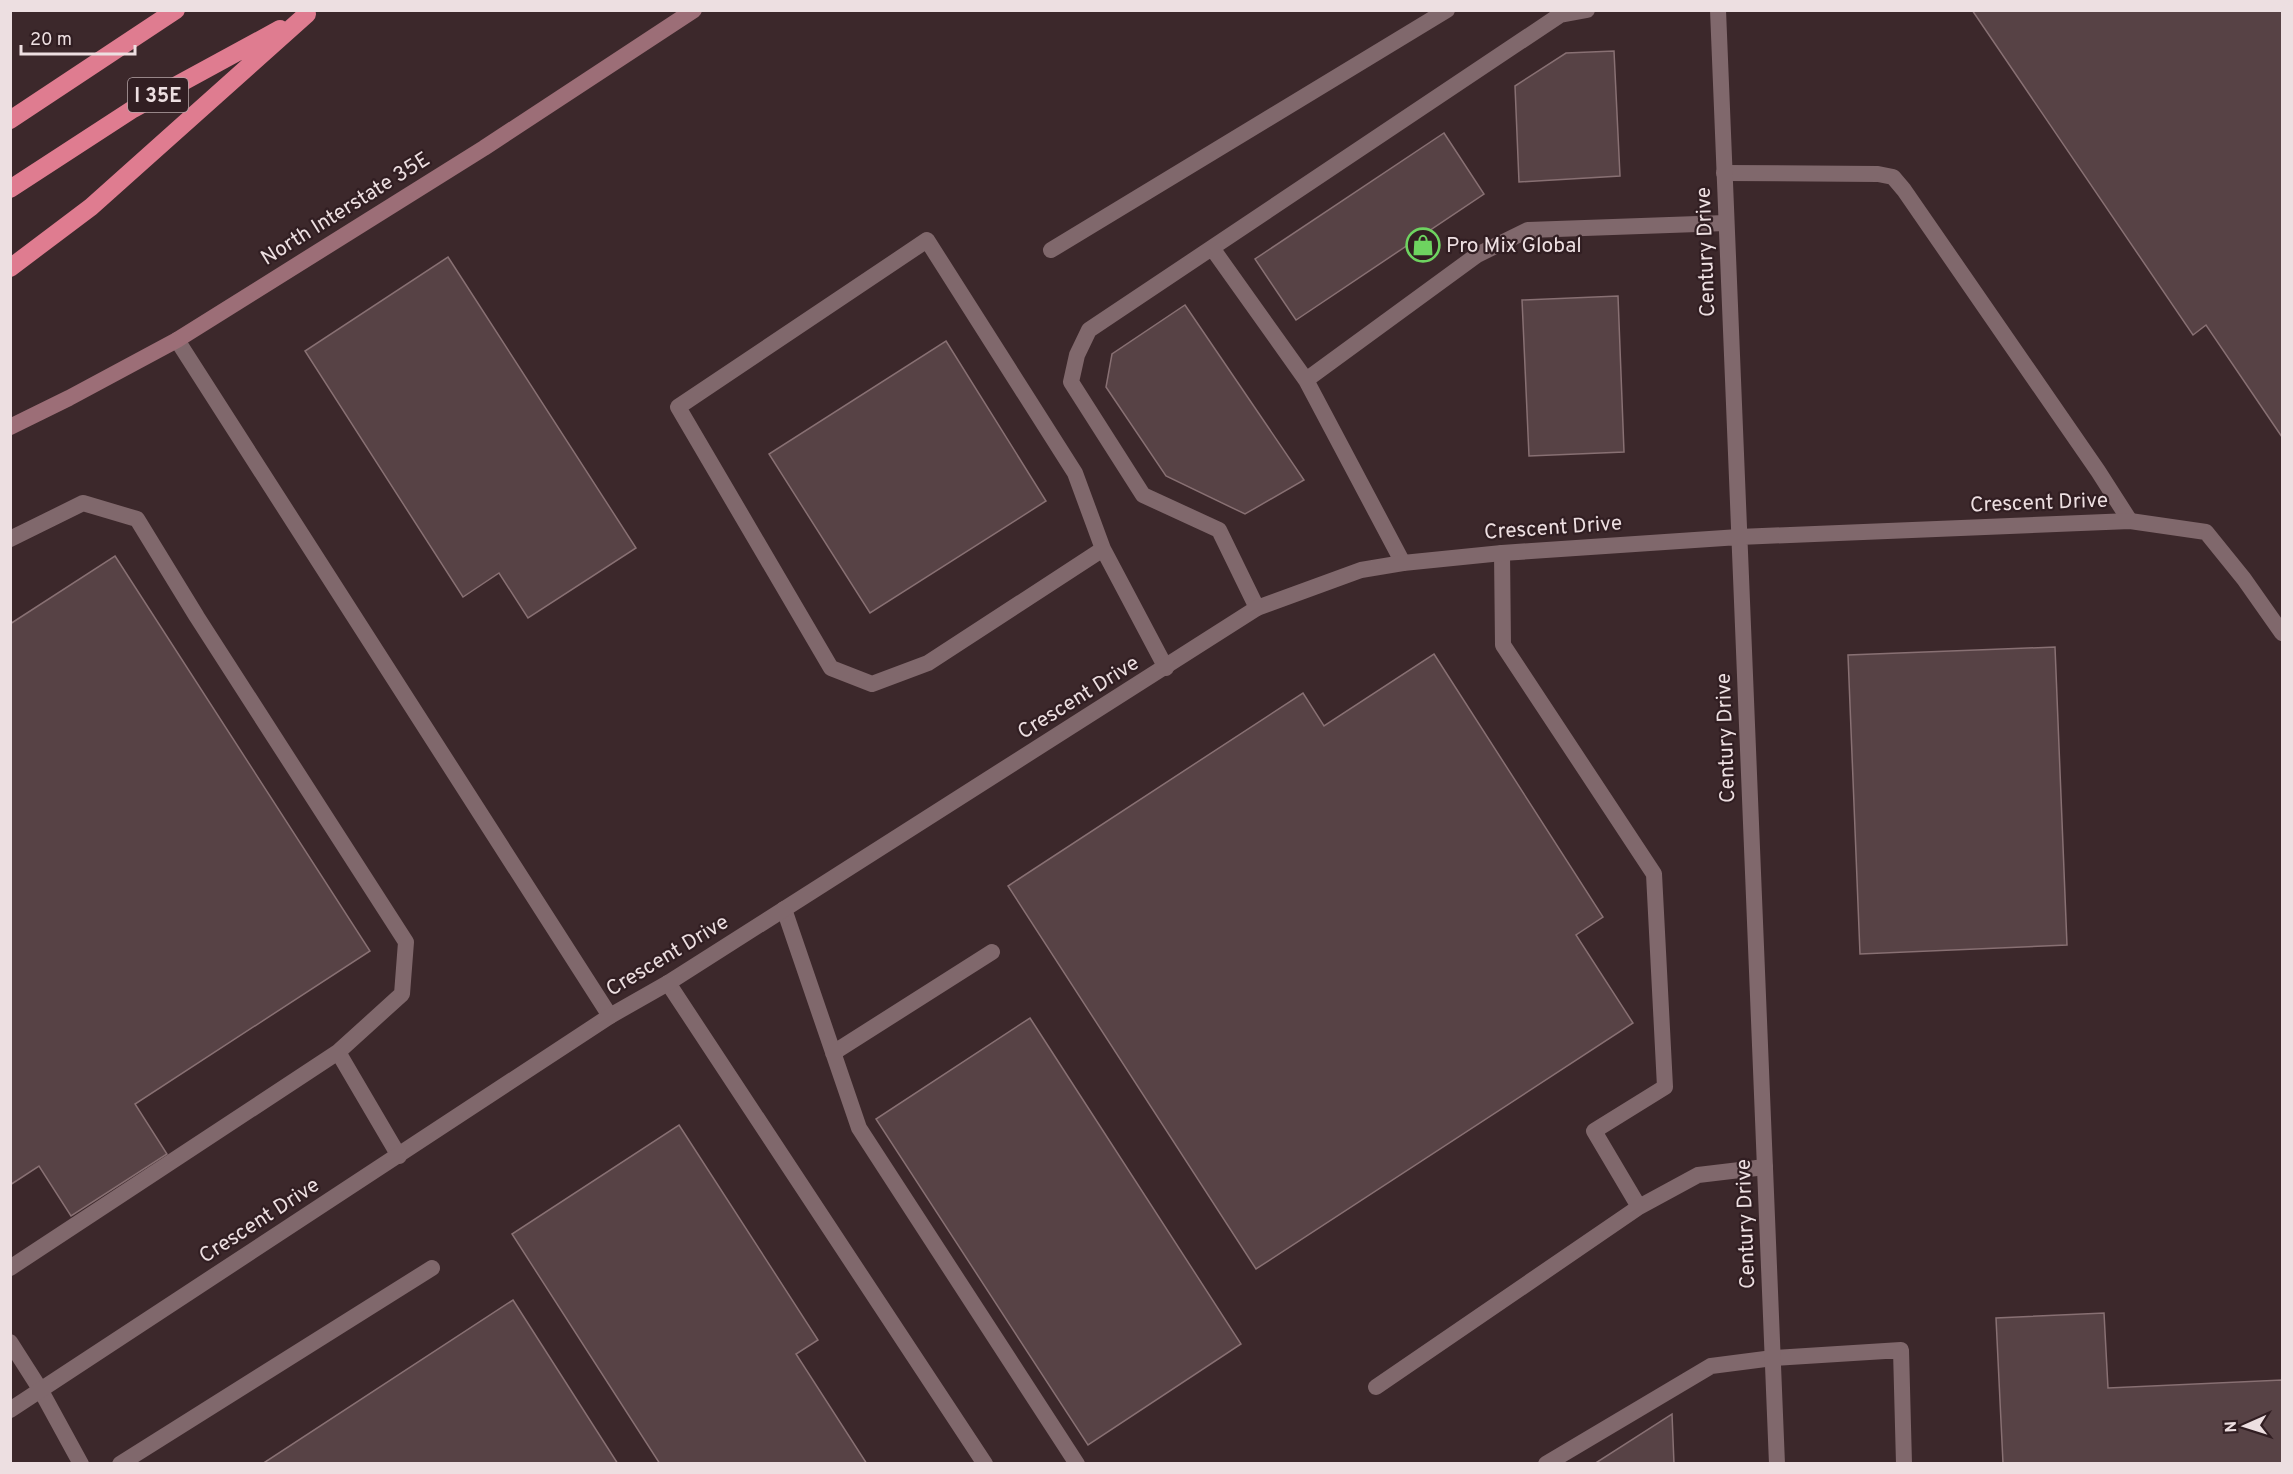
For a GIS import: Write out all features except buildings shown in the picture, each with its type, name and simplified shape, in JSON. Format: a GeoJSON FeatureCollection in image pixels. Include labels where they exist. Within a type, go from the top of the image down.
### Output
{"type":"FeatureCollection","features":[{"type":"Feature","properties":{"kind":"highway"},"geometry":{"type":"LineString","coordinates":[[10,120],[176,10]]}},
{"type":"Feature","properties":{"kind":"highway"},"geometry":{"type":"LineString","coordinates":[[10,268],[91,207],[309,12]]}},
{"type":"Feature","properties":{"kind":"highway","name":"I 35E"},"geometry":{"type":"LineString","coordinates":[[10,189],[133,109],[309,12]]}},
{"type":"Feature","properties":{"kind":"main road","name":"North Interstate 35E"},"geometry":{"type":"LineString","coordinates":[[10,427],[177,340],[484,148],[694,10]]}},
{"type":"Feature","properties":{"kind":"street"},"geometry":{"type":"LineString","coordinates":[[1051,250],[1447,10]]}},
{"type":"Feature","properties":{"kind":"street"},"geometry":{"type":"LineString","coordinates":[[1257,608],[1219,530],[1143,495],[1071,382],[1077,355],[1089,330],[1560,15],[1587,10]]}},
{"type":"Feature","properties":{"kind":"street","name":"Century Drive"},"geometry":{"type":"LineString","coordinates":[[1718,10],[1777,1464]]}},
{"type":"Feature","properties":{"kind":"street"},"geometry":{"type":"LineString","coordinates":[[1724,173],[1878,174],[1893,177],[2060,415],[2130,521]]}},
{"type":"Feature","properties":{"kind":"street"},"geometry":{"type":"LineString","coordinates":[[1306,380],[1477,255],[1528,230],[1726,223]]}},
{"type":"Feature","properties":{"kind":"street"},"geometry":{"type":"LineString","coordinates":[[1103,549],[928,663],[872,684],[831,668],[678,407],[927,240],[1075,473],[1103,549],[1166,668]]}},
{"type":"Feature","properties":{"kind":"street"},"geometry":{"type":"LineString","coordinates":[[1212,248],[1306,380],[1403,563]]}},
{"type":"Feature","properties":{"kind":"street"},"geometry":{"type":"LineString","coordinates":[[177,340],[610,1016]]}},
{"type":"Feature","properties":{"kind":"street"},"geometry":{"type":"LineString","coordinates":[[10,539],[83,503],[137,519],[197,617],[406,942],[402,994],[338,1052],[10,1268]]}},
{"type":"Feature","properties":{"kind":"street","name":"Crescent Drive"},"geometry":{"type":"LineString","coordinates":[[10,1410],[610,1016],[668,983],[1257,608],[1361,570],[1403,563],[1502,553],[1739,537],[2130,521],[2206,532],[2283,633]]}},
{"type":"Feature","properties":{"kind":"street"},"geometry":{"type":"LineString","coordinates":[[1502,553],[1503,645],[1654,874],[1665,1086],[1594,1131],[1640,1207]]}},
{"type":"Feature","properties":{"kind":"street"},"geometry":{"type":"LineString","coordinates":[[784,909],[859,1128],[1077,1464]]}},
{"type":"Feature","properties":{"kind":"street"},"geometry":{"type":"LineString","coordinates":[[833,1053],[992,952]]}},
{"type":"Feature","properties":{"kind":"street"},"geometry":{"type":"LineString","coordinates":[[668,983],[984,1464]]}},
{"type":"Feature","properties":{"kind":"street"},"geometry":{"type":"LineString","coordinates":[[338,1052],[399,1156]]}},
{"type":"Feature","properties":{"kind":"street"},"geometry":{"type":"LineString","coordinates":[[1376,1387],[1640,1207],[1698,1175],[1765,1167]]}},
{"type":"Feature","properties":{"kind":"street"},"geometry":{"type":"LineString","coordinates":[[120,1464],[432,1268]]}},
{"type":"Feature","properties":{"kind":"street"},"geometry":{"type":"LineString","coordinates":[[10,1342],[40,1389],[81,1464]]}},
{"type":"Feature","properties":{"kind":"street"},"geometry":{"type":"LineString","coordinates":[[1546,1464],[1711,1366],[1773,1358],[1901,1350],[1904,1464]]}},
{"type":"Feature","properties":{"kind":"place","name":"Pro Mix Global"},"geometry":{"type":"Point","coordinates":[1423,245]}}]}
